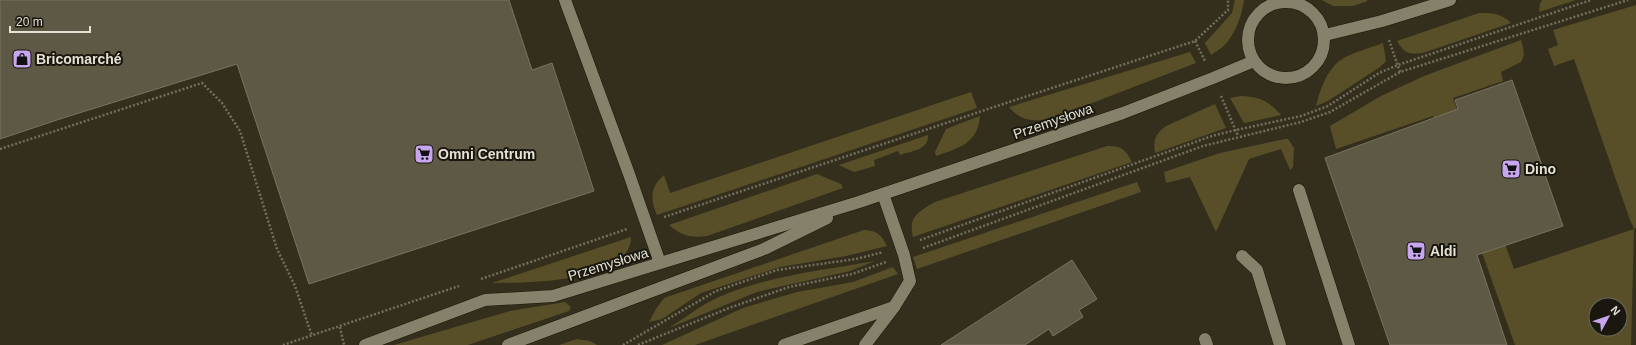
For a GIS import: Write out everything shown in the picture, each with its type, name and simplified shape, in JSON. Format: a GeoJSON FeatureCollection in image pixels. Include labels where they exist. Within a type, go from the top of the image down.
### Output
{"type":"FeatureCollection","features":[{"type":"Feature","properties":{"kind":"street"},"geometry":{"type":"LineString","coordinates":[[565,0],[647,223],[660,263]]}},
{"type":"Feature","properties":{"kind":"street"},"geometry":{"type":"LineString","coordinates":[[1325,35],[1382,21],[1450,0]]}},
{"type":"Feature","properties":{"kind":"street"},"geometry":{"type":"LineString","coordinates":[[1272,2],[1290,2],[1306,7],[1319,18],[1325,35],[1323,52],[1314,67],[1300,76],[1282,78],[1266,73],[1254,61],[1248,44],[1249,28],[1258,13],[1272,2]]}},
{"type":"Feature","properties":{"kind":"street","name":"Przemysłowa"},"geometry":{"type":"LineString","coordinates":[[365,345],[486,300],[553,296],[859,202],[1123,113],[1254,61]]}},
{"type":"Feature","properties":{"kind":"street"},"geometry":{"type":"LineString","coordinates":[[1299,190],[1349,345]]}},
{"type":"Feature","properties":{"kind":"street"},"geometry":{"type":"LineString","coordinates":[[865,345],[894,307],[910,281],[903,251],[883,194]]}},
{"type":"Feature","properties":{"kind":"street","name":"Przemysłowa"},"geometry":{"type":"LineString","coordinates":[[508,345],[764,249],[859,202]]}},
{"type":"Feature","properties":{"kind":"street"},"geometry":{"type":"LineString","coordinates":[[1242,256],[1256,270],[1280,345]]}},
{"type":"Feature","properties":{"kind":"street"},"geometry":{"type":"LineString","coordinates":[[784,345],[894,307]]}},
{"type":"Feature","properties":{"kind":"path"},"geometry":{"type":"LineString","coordinates":[[647,223],[1195,41],[1228,10],[1228,0]]}},
{"type":"Feature","properties":{"kind":"path"},"geometry":{"type":"LineString","coordinates":[[638,345],[729,308],[789,287],[852,274],[903,251],[1212,136],[1301,116],[1328,106],[1379,73],[1398,65],[1591,0]]}},
{"type":"Feature","properties":{"kind":"path"},"geometry":{"type":"LineString","coordinates":[[623,345],[716,291],[777,270],[903,251],[1203,146],[1301,122],[1330,112],[1400,72],[1628,0]]}},
{"type":"Feature","properties":{"kind":"path"},"geometry":{"type":"LineString","coordinates":[[0,149],[202,83],[222,103],[240,131],[277,249],[295,286],[312,336],[283,345]]}},
{"type":"Feature","properties":{"kind":"path"},"geometry":{"type":"LineString","coordinates":[[340,327],[344,345]]}},
{"type":"Feature","properties":{"kind":"shaded area"},"geometry":{"type":"Polygon","coordinates":[[[1235,0],[1244,0],[1242,12],[1237,24],[1224,46],[1211,55],[1205,43],[1232,13],[1235,0]]]}},
{"type":"Feature","properties":{"kind":"shaded area"},"geometry":{"type":"Polygon","coordinates":[[[1322,0],[1368,1],[1353,6],[1333,6],[1322,0]]]}},
{"type":"Feature","properties":{"kind":"shaded area"},"geometry":{"type":"Polygon","coordinates":[[[1542,0],[1576,0],[1539,12],[1542,0]]]}},
{"type":"Feature","properties":{"kind":"shaded area"},"geometry":{"type":"Polygon","coordinates":[[[1636,5],[1636,228],[1634,229],[1630,220],[1574,59],[1554,66],[1548,49],[1558,45],[1553,30],[1636,5]]]}},
{"type":"Feature","properties":{"kind":"shaded area"},"geometry":{"type":"Polygon","coordinates":[[[1479,13],[1496,14],[1504,17],[1511,23],[1421,53],[1409,53],[1400,46],[1397,41],[1479,13]]]}},
{"type":"Feature","properties":{"kind":"shaded area"},"geometry":{"type":"Polygon","coordinates":[[[1521,40],[1524,51],[1523,59],[1521,62],[1501,72],[1503,81],[1453,98],[1514,269],[1634,229],[1631,345],[1515,345],[1433,116],[1336,149],[1330,126],[1381,96],[1424,76],[1521,40]]]}},
{"type":"Feature","properties":{"kind":"shaded area"},"geometry":{"type":"Polygon","coordinates":[[[1383,43],[1386,61],[1380,67],[1328,101],[1316,106],[1327,76],[1334,65],[1354,53],[1383,43]]]}},
{"type":"Feature","properties":{"kind":"shaded area"},"geometry":{"type":"Polygon","coordinates":[[[1190,52],[1196,63],[1048,120],[1022,118],[1013,112],[1009,107],[1190,52]]]}},
{"type":"Feature","properties":{"kind":"shaded area"},"geometry":{"type":"Polygon","coordinates":[[[971,92],[977,108],[657,215],[652,198],[656,184],[664,175],[670,193],[971,92]]]}},
{"type":"Feature","properties":{"kind":"shaded area"},"geometry":{"type":"Polygon","coordinates":[[[1241,96],[1254,97],[1264,101],[1272,106],[1281,115],[1244,123],[1230,98],[1241,96]]]}},
{"type":"Feature","properties":{"kind":"shaded area"},"geometry":{"type":"Polygon","coordinates":[[[1215,104],[1226,128],[1155,153],[1154,144],[1157,135],[1162,129],[1215,104]]]}},
{"type":"Feature","properties":{"kind":"shaded area"},"geometry":{"type":"Polygon","coordinates":[[[980,116],[976,133],[966,143],[960,147],[936,156],[935,152],[946,129],[980,116]]]}},
{"type":"Feature","properties":{"kind":"shaded area"},"geometry":{"type":"Polygon","coordinates":[[[928,135],[928,140],[923,147],[900,155],[898,151],[874,160],[875,166],[854,172],[839,165],[928,135]]]}},
{"type":"Feature","properties":{"kind":"shaded area"},"geometry":{"type":"Polygon","coordinates":[[[1288,139],[1294,148],[1293,167],[1290,170],[1281,149],[1249,159],[1216,232],[1190,177],[1166,183],[1164,172],[1220,153],[1288,139]]]}},
{"type":"Feature","properties":{"kind":"shaded area"},"geometry":{"type":"Polygon","coordinates":[[[1107,146],[1122,149],[1132,162],[913,237],[913,220],[919,212],[935,202],[1107,146]]]}},
{"type":"Feature","properties":{"kind":"shaded area"},"geometry":{"type":"Polygon","coordinates":[[[817,174],[841,184],[843,188],[707,236],[696,237],[682,234],[669,225],[817,174]]]}},
{"type":"Feature","properties":{"kind":"shaded area"},"geometry":{"type":"Polygon","coordinates":[[[1137,182],[1141,192],[917,269],[913,257],[1137,182]]]}},
{"type":"Feature","properties":{"kind":"shaded area"},"geometry":{"type":"Polygon","coordinates":[[[864,230],[872,231],[878,234],[887,246],[846,256],[780,267],[701,293],[662,319],[649,322],[664,298],[864,230]]]}},
{"type":"Feature","properties":{"kind":"shaded area"},"geometry":{"type":"Polygon","coordinates":[[[631,237],[626,252],[614,264],[595,272],[550,281],[492,283],[631,237]]]}},
{"type":"Feature","properties":{"kind":"shaded area"},"geometry":{"type":"Polygon","coordinates":[[[875,261],[850,271],[757,292],[669,328],[706,303],[737,290],[796,274],[875,261]]]}},
{"type":"Feature","properties":{"kind":"shaded area"},"geometry":{"type":"Polygon","coordinates":[[[893,267],[898,274],[695,345],[662,345],[743,308],[797,292],[853,282],[893,267]]]}},
{"type":"Feature","properties":{"kind":"shaded area"},"geometry":{"type":"Polygon","coordinates":[[[565,302],[571,307],[569,311],[468,345],[394,345],[510,311],[565,302]]]}},
{"type":"Feature","properties":{"kind":"shaded area"},"geometry":{"type":"Polygon","coordinates":[[[577,339],[590,341],[597,345],[559,345],[577,339]]]}},
{"type":"Feature","properties":{"kind":"building","name":"Omni Centrum"},"geometry":{"type":"Polygon","coordinates":[[[0,0],[509,0],[532,70],[552,63],[594,191],[309,284],[237,64],[0,139],[0,0]]]}},
{"type":"Feature","properties":{"kind":"building","name":"Aldi"},"geometry":{"type":"Polygon","coordinates":[[[1512,80],[1563,226],[1477,255],[1507,345],[1390,345],[1325,158],[1458,109],[1455,100],[1512,80]]]}},
{"type":"Feature","properties":{"kind":"building"},"geometry":{"type":"Polygon","coordinates":[[[1072,260],[1097,299],[1079,310],[1083,317],[1053,336],[1049,329],[1025,345],[941,345],[1072,260]]]}},
{"type":"Feature","properties":{"kind":"place","name":"Bricomarché"},"geometry":{"type":"Point","coordinates":[22,59]}},
{"type":"Feature","properties":{"kind":"place","name":"Omni Centrum"},"geometry":{"type":"Point","coordinates":[424,154]}},
{"type":"Feature","properties":{"kind":"place","name":"Dino"},"geometry":{"type":"Point","coordinates":[1511,169]}},
{"type":"Feature","properties":{"kind":"place","name":"Aldi"},"geometry":{"type":"Point","coordinates":[1416,251]}}]}
